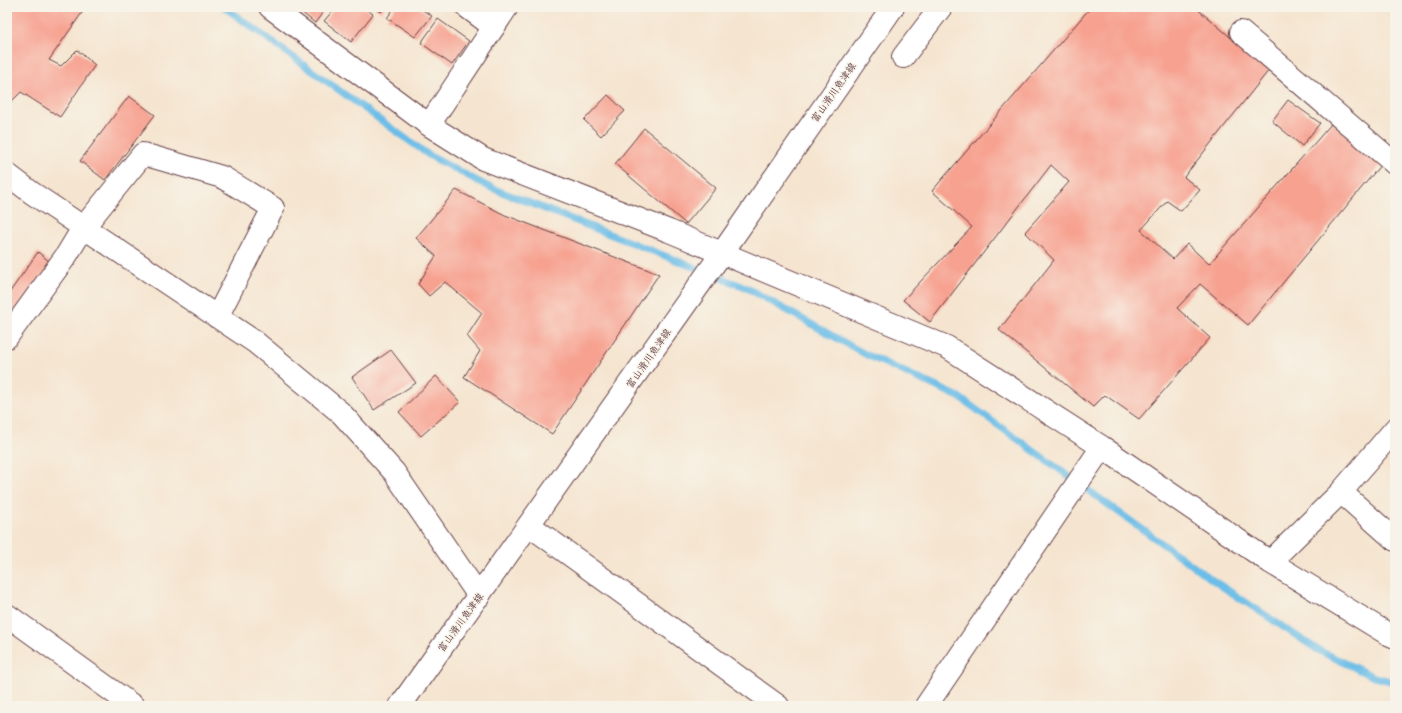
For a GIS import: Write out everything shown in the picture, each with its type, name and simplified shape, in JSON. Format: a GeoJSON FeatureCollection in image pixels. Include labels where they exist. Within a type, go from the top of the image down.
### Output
{"type":"FeatureCollection","features":[{"type":"Feature","properties":{"kind":"street"},"geometry":{"type":"LineString","coordinates":[[270,7],[430,125],[483,159],[722,253],[947,347],[1102,447],[1270,562],[1395,637]]}},
{"type":"Feature","properties":{"kind":"street"},"geometry":{"type":"LineString","coordinates":[[467,7],[494,27]]}},
{"type":"Feature","properties":{"kind":"street"},"geometry":{"type":"LineString","coordinates":[[430,125],[507,7]]}},
{"type":"Feature","properties":{"kind":"street","name":"富山滑川魚津線"},"geometry":{"type":"LineString","coordinates":[[400,706],[722,253],[893,7]]}},
{"type":"Feature","properties":{"kind":"street"},"geometry":{"type":"LineString","coordinates":[[903,57],[941,7]]}},
{"type":"Feature","properties":{"kind":"street"},"geometry":{"type":"LineString","coordinates":[[1241,32],[1395,164]]}},
{"type":"Feature","properties":{"kind":"street"},"geometry":{"type":"LineString","coordinates":[[7,337],[66,256],[83,228],[143,154],[222,177],[273,208],[218,317]]}},
{"type":"Feature","properties":{"kind":"street"},"geometry":{"type":"LineString","coordinates":[[7,174],[83,228],[255,342],[341,413],[394,472],[479,596]]}},
{"type":"Feature","properties":{"kind":"street"},"geometry":{"type":"LineString","coordinates":[[1270,562],[1341,492],[1395,429]]}},
{"type":"Feature","properties":{"kind":"street"},"geometry":{"type":"LineString","coordinates":[[926,706],[1102,447]]}},
{"type":"Feature","properties":{"kind":"street"},"geometry":{"type":"LineString","coordinates":[[1341,492],[1395,540]]}},
{"type":"Feature","properties":{"kind":"street"},"geometry":{"type":"LineString","coordinates":[[529,525],[778,706]]}},
{"type":"Feature","properties":{"kind":"street"},"geometry":{"type":"LineString","coordinates":[[7,615],[133,706]]}},
{"type":"Feature","properties":{"kind":"building"},"geometry":{"type":"Polygon","coordinates":[[[7,7],[86,7],[49,60],[61,66],[77,50],[95,65],[60,117],[21,92],[11,102],[7,99],[7,7]]]}},
{"type":"Feature","properties":{"kind":"building"},"geometry":{"type":"Polygon","coordinates":[[[295,7],[327,7],[315,23],[295,7]]]}},
{"type":"Feature","properties":{"kind":"building"},"geometry":{"type":"Polygon","coordinates":[[[336,7],[363,7],[373,14],[351,42],[324,21],[336,7]]]}},
{"type":"Feature","properties":{"kind":"building"},"geometry":{"type":"Polygon","coordinates":[[[374,7],[385,7],[381,12],[374,7]]]}},
{"type":"Feature","properties":{"kind":"building"},"geometry":{"type":"Polygon","coordinates":[[[395,7],[418,7],[432,16],[415,37],[387,18],[395,7]]]}},
{"type":"Feature","properties":{"kind":"building"},"geometry":{"type":"Polygon","coordinates":[[[1091,7],[1195,7],[1269,70],[1184,177],[1200,190],[1181,211],[1167,201],[1141,230],[1173,259],[1187,244],[1209,264],[1333,122],[1383,162],[1248,325],[1200,284],[1177,308],[1210,338],[1139,419],[1105,395],[1093,407],[999,330],[1054,260],[1025,232],[1069,182],[1051,165],[930,322],[903,300],[972,227],[932,191],[1091,7]]]}},
{"type":"Feature","properties":{"kind":"building"},"geometry":{"type":"Polygon","coordinates":[[[438,19],[469,41],[452,65],[421,43],[438,19]]]}},
{"type":"Feature","properties":{"kind":"building"},"geometry":{"type":"Polygon","coordinates":[[[608,95],[625,111],[601,136],[584,120],[608,95]]]}},
{"type":"Feature","properties":{"kind":"building"},"geometry":{"type":"Polygon","coordinates":[[[129,96],[155,115],[105,180],[80,161],[129,96]]]}},
{"type":"Feature","properties":{"kind":"building"},"geometry":{"type":"Polygon","coordinates":[[[1288,100],[1320,123],[1302,146],[1272,121],[1288,100]]]}},
{"type":"Feature","properties":{"kind":"building"},"geometry":{"type":"Polygon","coordinates":[[[644,128],[716,188],[686,224],[615,164],[644,128]]]}},
{"type":"Feature","properties":{"kind":"building"},"geometry":{"type":"Polygon","coordinates":[[[456,190],[505,215],[659,274],[552,434],[464,377],[480,351],[467,336],[482,313],[445,282],[429,296],[418,284],[436,256],[416,238],[456,190]]]}},
{"type":"Feature","properties":{"kind":"building"},"geometry":{"type":"Polygon","coordinates":[[[38,252],[51,263],[15,317],[7,310],[7,296],[38,252]]]}},
{"type":"Feature","properties":{"kind":"building"},"geometry":{"type":"Polygon","coordinates":[[[391,350],[416,383],[374,410],[352,377],[391,350]]]}},
{"type":"Feature","properties":{"kind":"building"},"geometry":{"type":"Polygon","coordinates":[[[436,376],[460,402],[421,436],[399,412],[436,376]]]}},
{"type":"Feature","properties":{"kind":"waterway"},"geometry":{"type":"LineString","coordinates":[[224,7],[430,156],[489,187],[747,288],[865,354],[959,397],[1214,581],[1318,650],[1374,677],[1395,682]]}}]}
